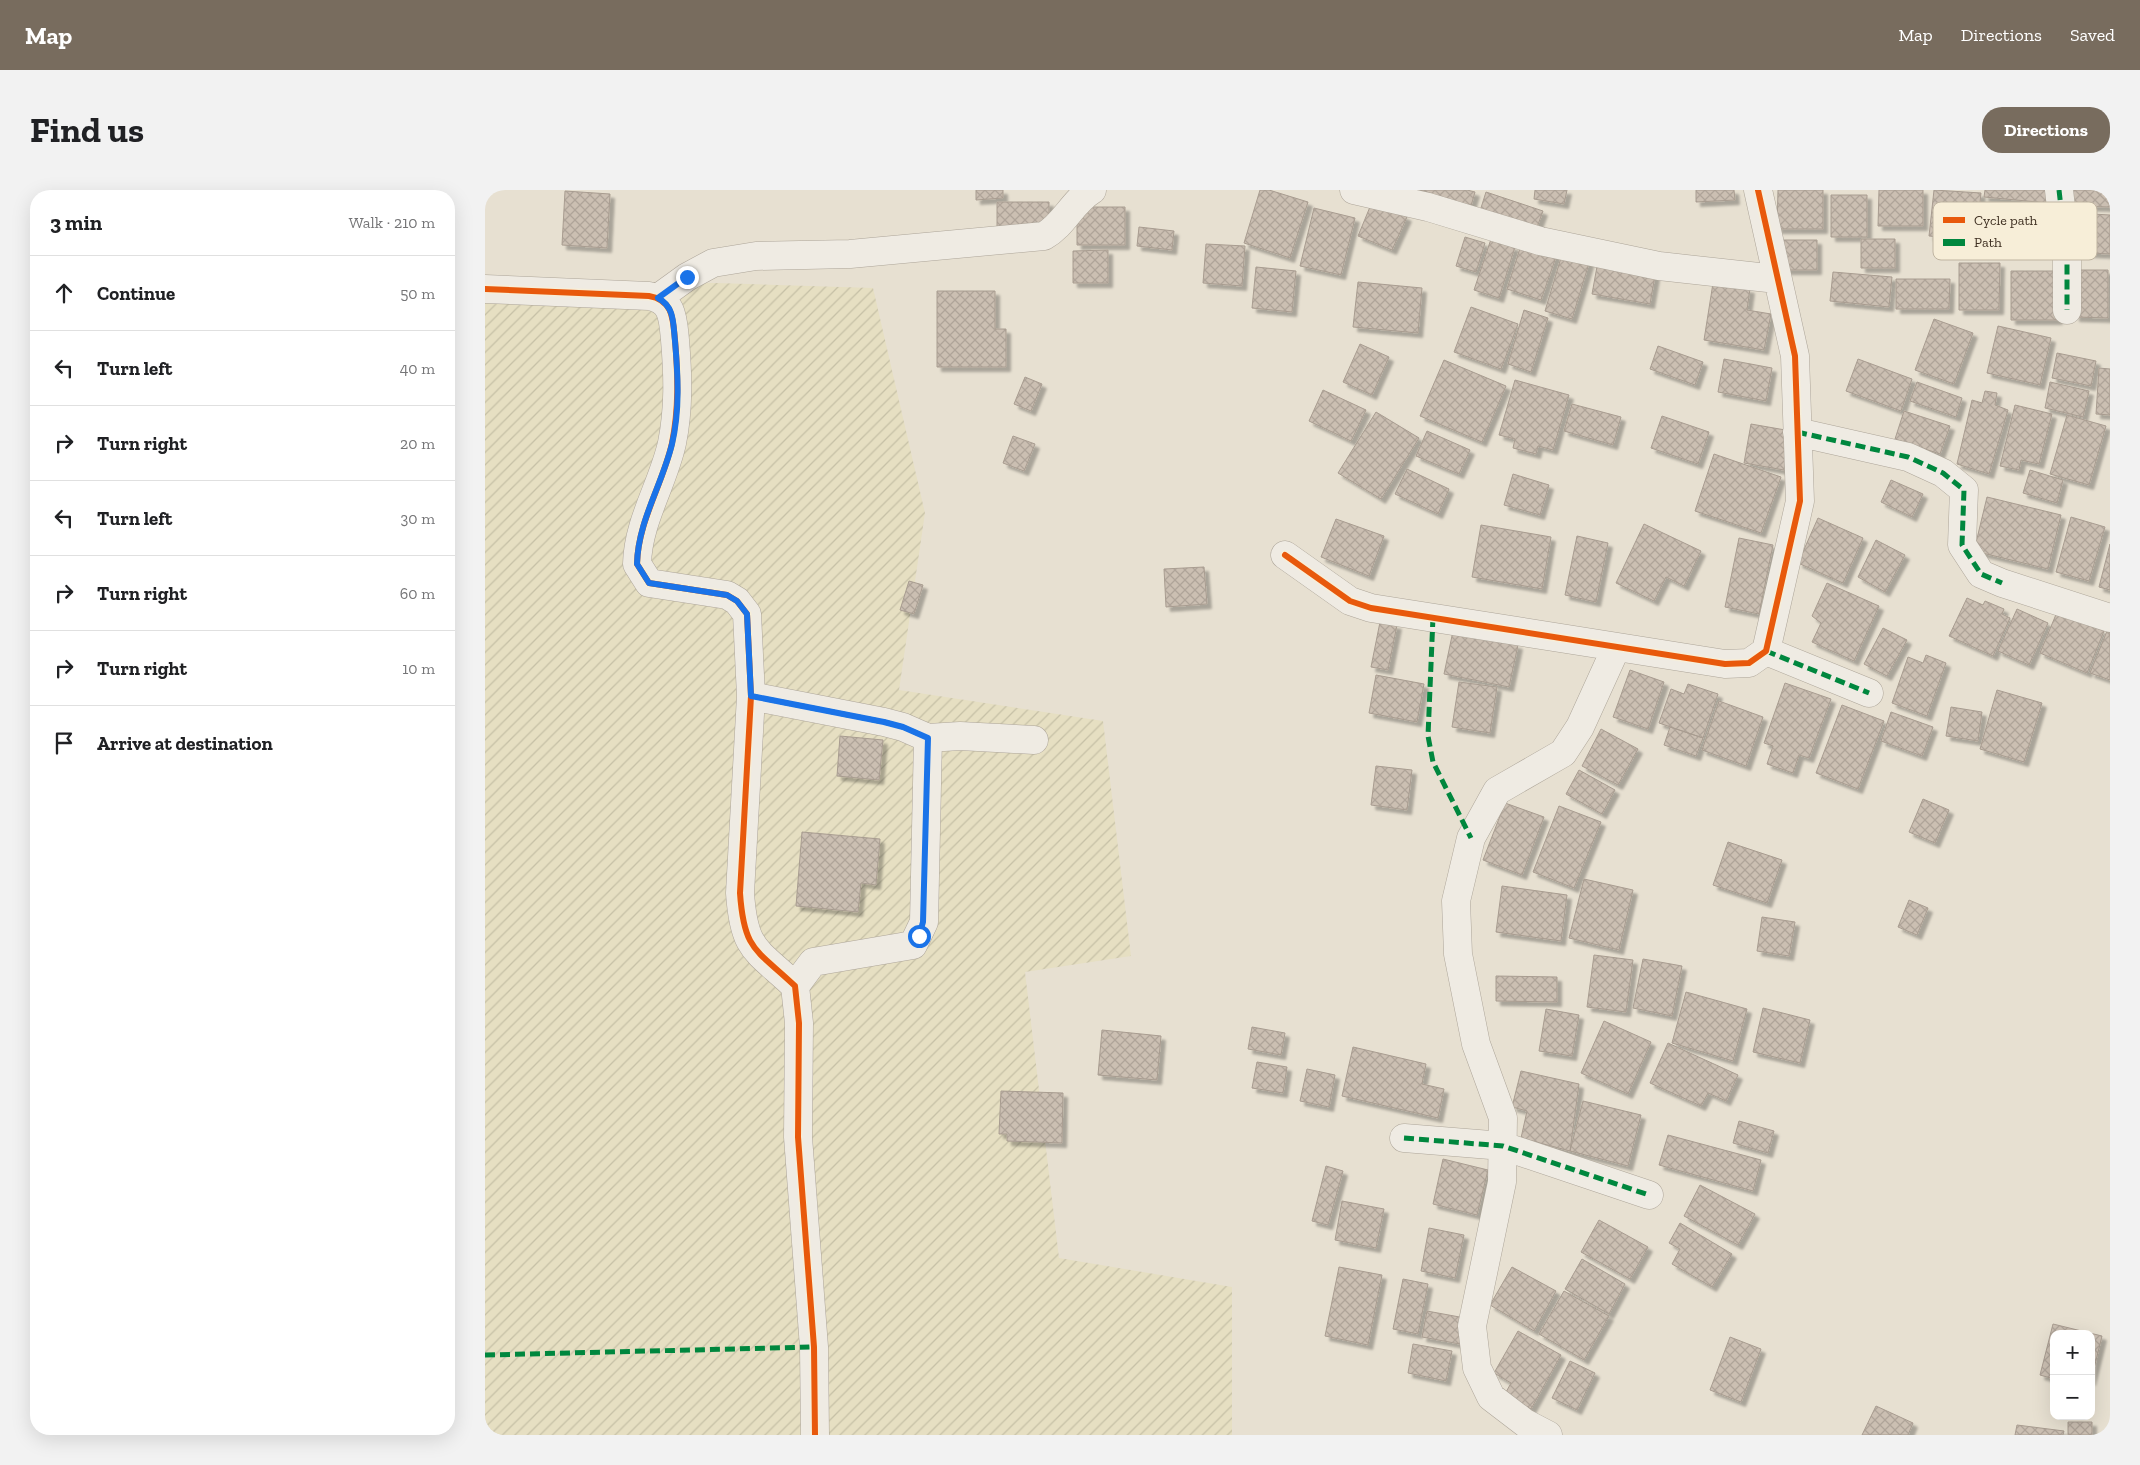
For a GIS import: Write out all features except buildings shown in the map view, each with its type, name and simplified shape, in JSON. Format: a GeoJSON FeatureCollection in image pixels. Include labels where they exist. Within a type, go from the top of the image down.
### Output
{"type":"FeatureCollection","features":[{"type":"Feature","properties":{"kind":"street"},"geometry":{"type":"LineString","coordinates":[[658,298],[687,277],[713,263],[748,258],[851,254],[1044,236],[1054,231],[1083,196],[1092,190]]}},
{"type":"Feature","properties":{"kind":"street"},"geometry":{"type":"LineString","coordinates":[[1354,190],[1428,207],[1540,241],[1659,266],[1777,279]]}},
{"type":"Feature","properties":{"kind":"street"},"geometry":{"type":"LineString","coordinates":[[1285,555],[1350,601],[1371,608],[1616,648],[1725,664],[1749,664],[1766,650],[1800,501],[1795,356],[1758,190]]}},
{"type":"Feature","properties":{"kind":"street"},"geometry":{"type":"LineString","coordinates":[[2067,260],[2067,310]]}},
{"type":"Feature","properties":{"kind":"street"},"geometry":{"type":"LineString","coordinates":[[485,289],[658,298],[664,301],[673,315],[679,385],[672,444],[641,532],[637,564],[649,583],[727,595],[744,608],[747,614],[751,696],[740,893],[742,921],[747,938],[755,951],[795,986],[799,1023],[798,1137],[814,1347],[815,1435]]}},
{"type":"Feature","properties":{"kind":"street"},"geometry":{"type":"LineString","coordinates":[[1797,432],[1907,457],[1943,473],[1964,490],[1962,544],[1981,574],[2002,583],[2110,618]]}},
{"type":"Feature","properties":{"kind":"street"},"geometry":{"type":"LineString","coordinates":[[1548,1435],[1525,1423],[1491,1397],[1477,1368],[1473,1326],[1502,1182],[1503,1118],[1476,1044],[1458,954],[1456,901],[1471,838],[1497,791],[1563,753],[1580,727],[1616,648]]}},
{"type":"Feature","properties":{"kind":"street"},"geometry":{"type":"LineString","coordinates":[[1766,650],[1869,693]]}},
{"type":"Feature","properties":{"kind":"street"},"geometry":{"type":"LineString","coordinates":[[751,696],[884,722],[903,727],[928,738],[960,736],[1034,740]]}},
{"type":"Feature","properties":{"kind":"street"},"geometry":{"type":"LineString","coordinates":[[795,986],[813,962],[913,945],[919,936],[923,922],[928,738]]}},
{"type":"Feature","properties":{"kind":"street"},"geometry":{"type":"LineString","coordinates":[[1404,1138],[1503,1146],[1649,1195]]}},
{"type":"Feature","properties":{"kind":"shaded area"},"geometry":{"type":"Polygon","coordinates":[[[485,280],[716,283],[873,288],[925,513],[899,690],[1103,721],[1131,956],[1025,972],[1059,1258],[1232,1287],[1232,1435],[485,1435],[485,280]]]}},
{"type":"Feature","properties":{"kind":"marked path"},"geometry":{"type":"LineString","coordinates":[[2059,190],[2060,202]]}},
{"type":"Feature","properties":{"kind":"marked path"},"geometry":{"type":"LineString","coordinates":[[2067,260],[2067,310]]}},
{"type":"Feature","properties":{"kind":"marked path"},"geometry":{"type":"LineString","coordinates":[[1797,432],[1908,457],[1943,473],[1964,490],[1962,545],[1981,574],[2002,583]]}},
{"type":"Feature","properties":{"kind":"marked path"},"geometry":{"type":"LineString","coordinates":[[1433,617],[1428,736],[1433,762],[1471,838]]}},
{"type":"Feature","properties":{"kind":"marked path"},"geometry":{"type":"LineString","coordinates":[[1766,651],[1869,693]]}},
{"type":"Feature","properties":{"kind":"marked path"},"geometry":{"type":"LineString","coordinates":[[751,696],[884,722],[903,727],[928,738]]}},
{"type":"Feature","properties":{"kind":"marked path"},"geometry":{"type":"LineString","coordinates":[[1404,1138],[1503,1146],[1649,1195]]}},
{"type":"Feature","properties":{"kind":"marked path"},"geometry":{"type":"LineString","coordinates":[[485,1355],[814,1347]]}},
{"type":"Feature","properties":{"kind":"cycle path"},"geometry":{"type":"LineString","coordinates":[[1285,555],[1350,601],[1371,608],[1725,664],[1749,663],[1766,651],[1800,501],[1795,356],[1758,190]]}},
{"type":"Feature","properties":{"kind":"cycle path"},"geometry":{"type":"LineString","coordinates":[[485,289],[649,296],[663,302],[667,306],[672,318],[677,379],[674,430],[668,458],[646,518],[638,548],[637,564],[649,583],[727,595],[737,601],[747,614],[751,696],[740,893],[745,927],[754,947],[795,986],[799,1023],[798,1137],[814,1347],[815,1435]]}},
{"type":"Feature","properties":{"kind":"route"},"geometry":{"type":"LineString","coordinates":[[687,277],[658,298],[664,301],[673,315],[679,385],[672,444],[641,532],[637,549],[637,564],[641,574],[649,583],[727,595],[744,608],[747,614],[751,696],[884,722],[903,727],[928,738],[923,922],[919,936]]}}]}
